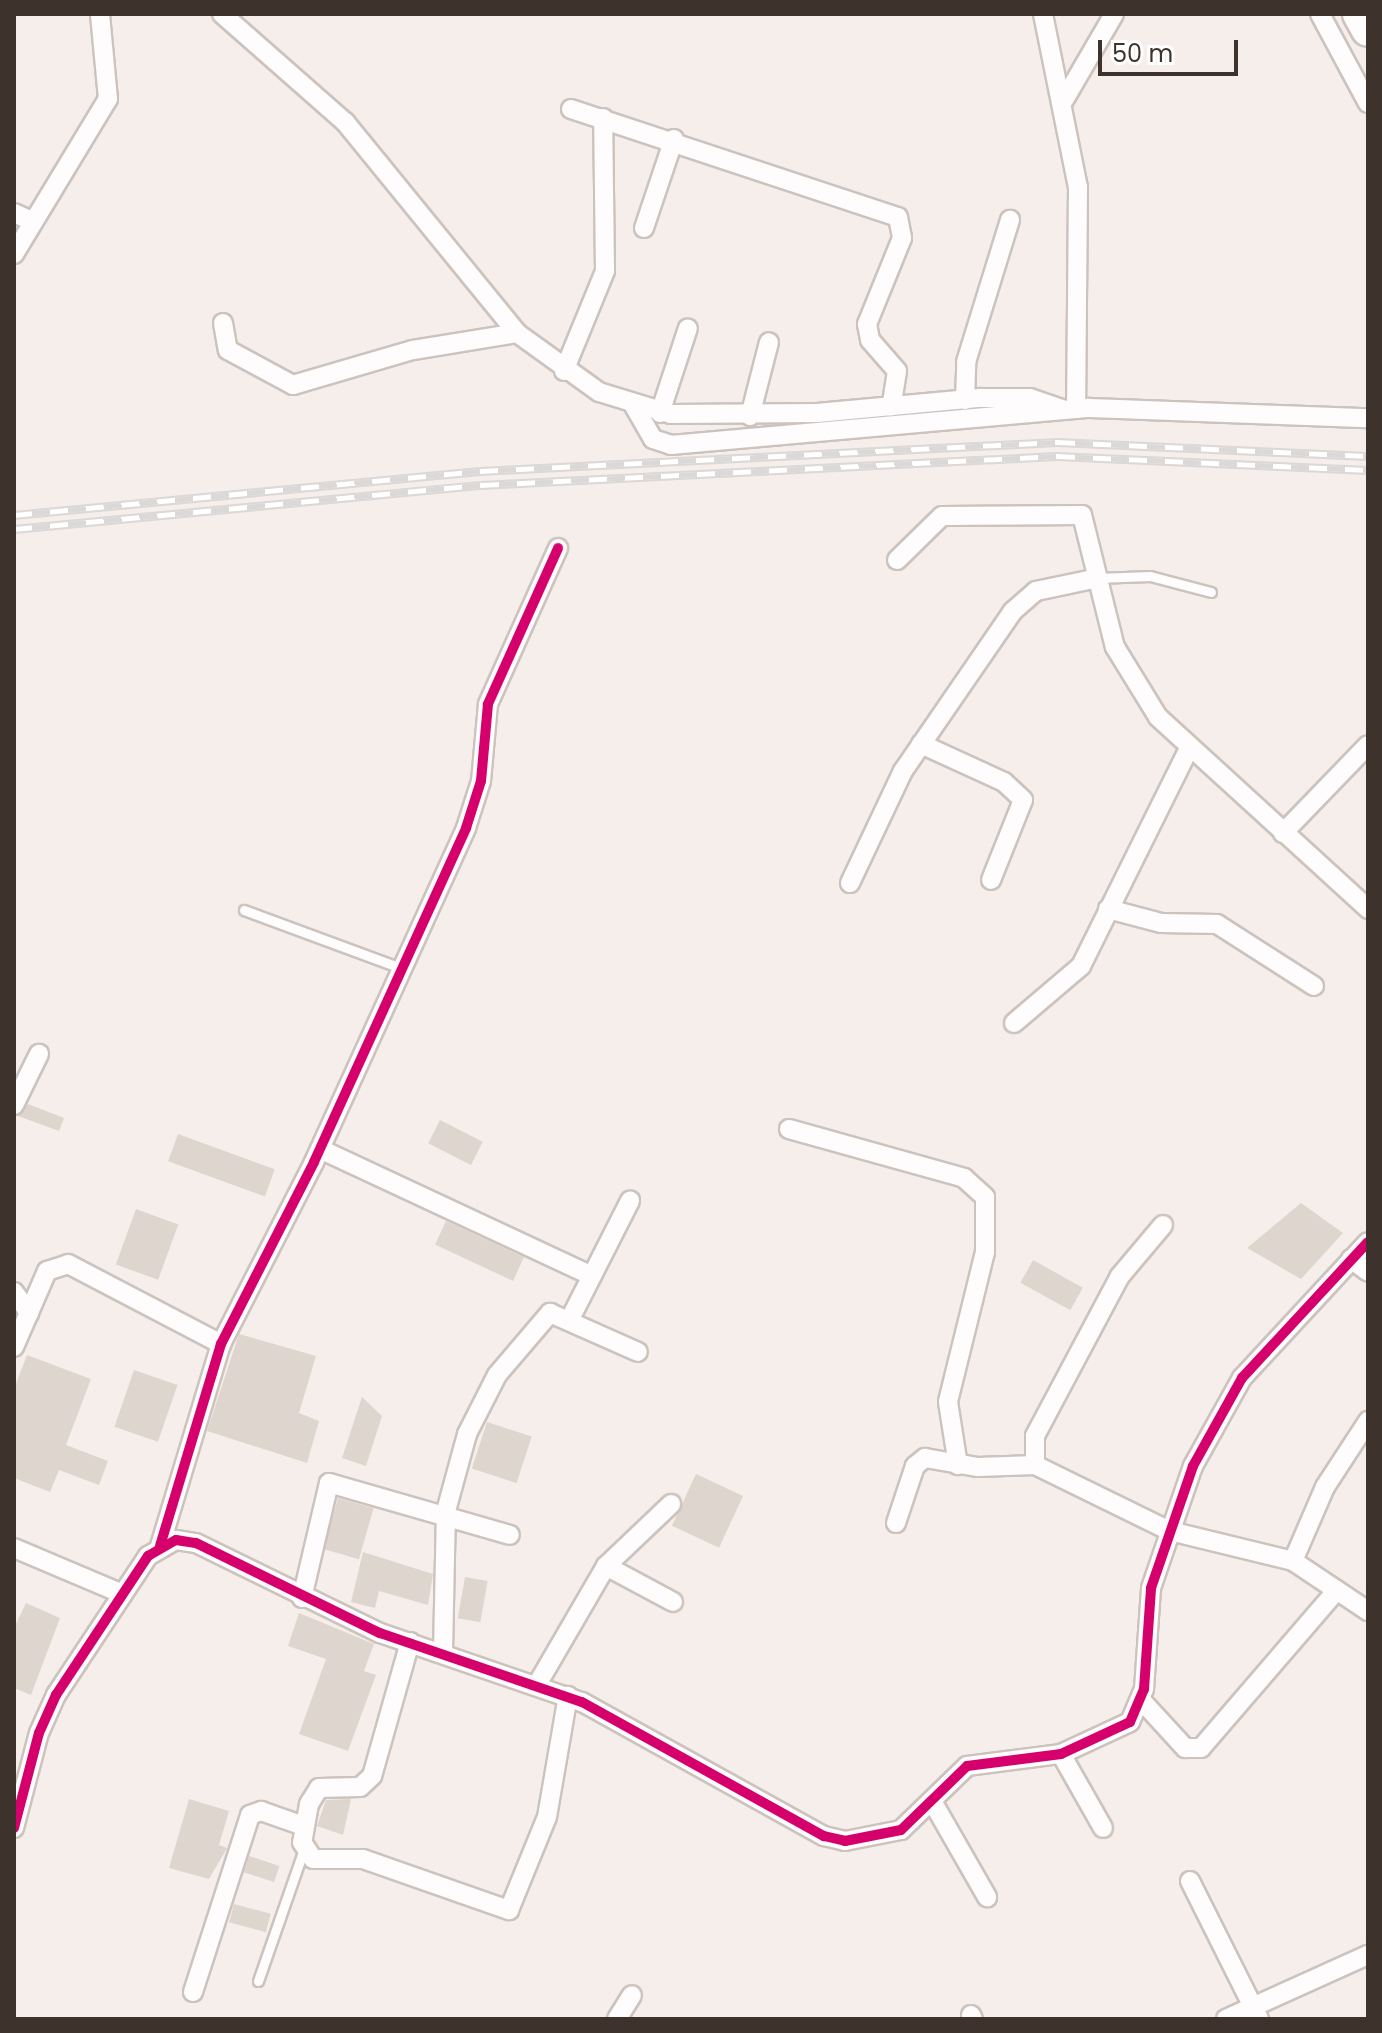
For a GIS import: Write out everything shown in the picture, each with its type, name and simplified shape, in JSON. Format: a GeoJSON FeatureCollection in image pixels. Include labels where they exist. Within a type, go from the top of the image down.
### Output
{"type":"FeatureCollection","features":[{"type":"Feature","properties":{"kind":"highway"},"geometry":{"type":"LineString","coordinates":[[1359,14],[1368,30]]}},
{"type":"Feature","properties":{"kind":"street"},"geometry":{"type":"LineString","coordinates":[[14,254],[108,99],[100,14]]}},
{"type":"Feature","properties":{"kind":"street"},"geometry":{"type":"LineString","coordinates":[[222,14],[345,122],[517,333],[564,371],[634,406],[660,413],[750,416],[1030,398],[1070,410]]}},
{"type":"Feature","properties":{"kind":"street"},"geometry":{"type":"LineString","coordinates":[[1043,14],[1064,100],[1079,214],[1070,410]]}},
{"type":"Feature","properties":{"kind":"street"},"geometry":{"type":"LineString","coordinates":[[1064,100],[1114,14]]}},
{"type":"Feature","properties":{"kind":"street"},"geometry":{"type":"LineString","coordinates":[[1320,14],[1367,99]]}},
{"type":"Feature","properties":{"kind":"street"},"geometry":{"type":"LineString","coordinates":[[571,109],[674,139],[898,217],[902,238],[867,324],[870,340],[897,371],[891,407]]}},
{"type":"Feature","properties":{"kind":"street"},"geometry":{"type":"LineString","coordinates":[[564,371],[605,271],[603,118]]}},
{"type":"Feature","properties":{"kind":"street"},"geometry":{"type":"LineString","coordinates":[[644,228],[674,139]]}},
{"type":"Feature","properties":{"kind":"street"},"geometry":{"type":"LineString","coordinates":[[14,213],[32,221]]}},
{"type":"Feature","properties":{"kind":"street"},"geometry":{"type":"LineString","coordinates":[[965,400],[966,362],[1010,220]]}},
{"type":"Feature","properties":{"kind":"street"},"geometry":{"type":"LineString","coordinates":[[223,323],[228,350],[293,385],[413,350],[517,333]]}},
{"type":"Feature","properties":{"kind":"street"},"geometry":{"type":"LineString","coordinates":[[660,413],[688,328]]}},
{"type":"Feature","properties":{"kind":"street"},"geometry":{"type":"LineString","coordinates":[[750,416],[769,342]]}},
{"type":"Feature","properties":{"kind":"street"},"geometry":{"type":"LineString","coordinates":[[634,406],[653,439],[671,445],[1070,410],[1368,418]]}},
{"type":"Feature","properties":{"kind":"street"},"geometry":{"type":"LineString","coordinates":[[897,560],[942,516],[1076,513],[1085,519],[1093,579],[1130,674],[1189,748],[1362,903],[1368,883]]}},
{"type":"Feature","properties":{"kind":"street"},"geometry":{"type":"LineString","coordinates":[[14,1828],[46,1715],[123,1594],[160,1546],[221,1344],[320,1149],[478,800],[488,704],[558,548]]}},
{"type":"Feature","properties":{"kind":"street"},"geometry":{"type":"LineString","coordinates":[[850,883],[921,744],[1024,599],[1093,579]]}},
{"type":"Feature","properties":{"kind":"street"},"geometry":{"type":"LineString","coordinates":[[921,744],[1004,782],[1023,800],[991,880]]}},
{"type":"Feature","properties":{"kind":"street"},"geometry":{"type":"LineString","coordinates":[[1283,833],[1368,745]]}},
{"type":"Feature","properties":{"kind":"street"},"geometry":{"type":"LineString","coordinates":[[1014,1023],[1070,981],[1189,748]]}},
{"type":"Feature","properties":{"kind":"street"},"geometry":{"type":"LineString","coordinates":[[1108,909],[1161,923],[1217,924],[1314,986]]}},
{"type":"Feature","properties":{"kind":"street"},"geometry":{"type":"LineString","coordinates":[[14,1105],[39,1054]]}},
{"type":"Feature","properties":{"kind":"street"},"geometry":{"type":"LineString","coordinates":[[789,1129],[964,1178],[985,1197],[985,1252],[948,1402],[958,1465]]}},
{"type":"Feature","properties":{"kind":"street"},"geometry":{"type":"LineString","coordinates":[[320,1149],[592,1276]]}},
{"type":"Feature","properties":{"kind":"street"},"geometry":{"type":"LineString","coordinates":[[569,1321],[630,1201]]}},
{"type":"Feature","properties":{"kind":"street"},"geometry":{"type":"LineString","coordinates":[[1035,1465],[1035,1436],[1120,1276],[1163,1225]]}},
{"type":"Feature","properties":{"kind":"street"},"geometry":{"type":"LineString","coordinates":[[160,1546],[196,1543],[302,1598],[410,1642],[538,1683],[568,1696],[824,1836],[878,1838],[921,1817],[932,1801],[967,1766],[1061,1754],[1110,1736],[1142,1701],[1151,1588],[1193,1466],[1230,1396],[1368,1242]]}},
{"type":"Feature","properties":{"kind":"street"},"geometry":{"type":"LineString","coordinates":[[1351,1259],[1368,1272]]}},
{"type":"Feature","properties":{"kind":"street"},"geometry":{"type":"LineString","coordinates":[[14,1347],[47,1271],[68,1264],[221,1344]]}},
{"type":"Feature","properties":{"kind":"street"},"geometry":{"type":"LineString","coordinates":[[14,1292],[29,1313]]}},
{"type":"Feature","properties":{"kind":"street"},"geometry":{"type":"LineString","coordinates":[[443,1652],[446,1511],[467,1434],[501,1368],[525,1347],[543,1315],[569,1321],[638,1352]]}},
{"type":"Feature","properties":{"kind":"street"},"geometry":{"type":"LineString","coordinates":[[1293,1561],[1325,1487],[1368,1421]]}},
{"type":"Feature","properties":{"kind":"street"},"geometry":{"type":"LineString","coordinates":[[896,1523],[919,1462],[1035,1465],[1170,1531],[1293,1561],[1368,1611]]}},
{"type":"Feature","properties":{"kind":"street"},"geometry":{"type":"LineString","coordinates":[[302,1598],[329,1483],[446,1511],[510,1535]]}},
{"type":"Feature","properties":{"kind":"street"},"geometry":{"type":"LineString","coordinates":[[538,1683],[606,1566],[671,1504]]}},
{"type":"Feature","properties":{"kind":"street"},"geometry":{"type":"LineString","coordinates":[[14,1548],[123,1594]]}},
{"type":"Feature","properties":{"kind":"street"},"geometry":{"type":"LineString","coordinates":[[606,1566],[673,1602]]}},
{"type":"Feature","properties":{"kind":"street"},"geometry":{"type":"LineString","coordinates":[[1142,1701],[1185,1748],[1201,1748],[1337,1590]]}},
{"type":"Feature","properties":{"kind":"street"},"geometry":{"type":"LineString","coordinates":[[410,1642],[372,1776],[360,1787],[319,1788],[304,1826],[304,1849],[313,1859],[363,1859],[509,1910],[547,1817],[568,1696]]}},
{"type":"Feature","properties":{"kind":"street"},"geometry":{"type":"LineString","coordinates":[[1061,1754],[1103,1828]]}},
{"type":"Feature","properties":{"kind":"street"},"geometry":{"type":"LineString","coordinates":[[932,1801],[987,1897]]}},
{"type":"Feature","properties":{"kind":"street"},"geometry":{"type":"LineString","coordinates":[[193,1992],[250,1815],[261,1811],[304,1826]]}},
{"type":"Feature","properties":{"kind":"street"},"geometry":{"type":"LineString","coordinates":[[1190,1881],[1256,2013]]}},
{"type":"Feature","properties":{"kind":"street"},"geometry":{"type":"LineString","coordinates":[[1226,2019],[1256,2013],[1368,1955]]}},
{"type":"Feature","properties":{"kind":"street"},"geometry":{"type":"LineString","coordinates":[[617,2019],[632,1995]]}},
{"type":"Feature","properties":{"kind":"lane"},"geometry":{"type":"LineString","coordinates":[[1093,579],[1150,576],[1211,592]]}},
{"type":"Feature","properties":{"kind":"lane"},"geometry":{"type":"LineString","coordinates":[[244,910],[401,968]]}},
{"type":"Feature","properties":{"kind":"lane"},"geometry":{"type":"LineString","coordinates":[[258,1981],[304,1849]]}},
{"type":"Feature","properties":{"kind":"building"},"geometry":{"type":"Polygon","coordinates":[[[28,1104],[64,1118],[59,1131],[18,1116],[28,1104]]]}},
{"type":"Feature","properties":{"kind":"building"},"geometry":{"type":"Polygon","coordinates":[[[440,1120],[483,1142],[471,1165],[428,1143],[440,1120]]]}},
{"type":"Feature","properties":{"kind":"building"},"geometry":{"type":"Polygon","coordinates":[[[178,1134],[275,1169],[265,1196],[168,1161],[178,1134]]]}},
{"type":"Feature","properties":{"kind":"building"},"geometry":{"type":"Polygon","coordinates":[[[1301,1203],[1343,1233],[1301,1279],[1247,1248],[1301,1203]]]}},
{"type":"Feature","properties":{"kind":"building"},"geometry":{"type":"Polygon","coordinates":[[[136,1209],[178,1224],[158,1280],[116,1264],[136,1209]]]}},
{"type":"Feature","properties":{"kind":"building"},"geometry":{"type":"Polygon","coordinates":[[[446,1221],[524,1257],[513,1281],[435,1245],[446,1221]]]}},
{"type":"Feature","properties":{"kind":"building"},"geometry":{"type":"Polygon","coordinates":[[[1033,1260],[1083,1288],[1070,1310],[1020,1283],[1033,1260]]]}},
{"type":"Feature","properties":{"kind":"building"},"geometry":{"type":"Polygon","coordinates":[[[239,1334],[316,1356],[299,1413],[319,1421],[307,1463],[207,1431],[239,1334]]]}},
{"type":"Feature","properties":{"kind":"building"},"geometry":{"type":"Polygon","coordinates":[[[27,1355],[91,1379],[66,1445],[108,1461],[99,1485],[59,1470],[50,1492],[14,1478],[14,1389],[27,1355]]]}},
{"type":"Feature","properties":{"kind":"building"},"geometry":{"type":"Polygon","coordinates":[[[134,1370],[177,1385],[158,1442],[114,1427],[134,1370]]]}},
{"type":"Feature","properties":{"kind":"building"},"geometry":{"type":"Polygon","coordinates":[[[362,1397],[382,1416],[366,1466],[342,1458],[362,1397]]]}},
{"type":"Feature","properties":{"kind":"building"},"geometry":{"type":"Polygon","coordinates":[[[487,1422],[532,1437],[517,1483],[472,1469],[487,1422]]]}},
{"type":"Feature","properties":{"kind":"building"},"geometry":{"type":"Polygon","coordinates":[[[696,1474],[743,1496],[719,1548],[672,1526],[696,1474]]]}},
{"type":"Feature","properties":{"kind":"building"},"geometry":{"type":"Polygon","coordinates":[[[338,1498],[374,1508],[359,1559],[323,1549],[338,1498]]]}},
{"type":"Feature","properties":{"kind":"building"},"geometry":{"type":"Polygon","coordinates":[[[363,1552],[433,1574],[428,1605],[379,1591],[375,1608],[351,1602],[363,1552]]]}},
{"type":"Feature","properties":{"kind":"building"},"geometry":{"type":"Polygon","coordinates":[[[465,1577],[488,1581],[480,1622],[458,1618],[465,1577]]]}},
{"type":"Feature","properties":{"kind":"building"},"geometry":{"type":"Polygon","coordinates":[[[26,1603],[60,1618],[31,1695],[14,1688],[14,1628],[26,1603]]]}},
{"type":"Feature","properties":{"kind":"building"},"geometry":{"type":"Polygon","coordinates":[[[299,1613],[374,1644],[364,1671],[376,1675],[348,1751],[299,1734],[326,1659],[288,1646],[299,1613]]]}},
{"type":"Feature","properties":{"kind":"building"},"geometry":{"type":"Polygon","coordinates":[[[189,1799],[229,1811],[219,1845],[227,1848],[209,1879],[169,1868],[189,1799]]]}},
{"type":"Feature","properties":{"kind":"building"},"geometry":{"type":"Polygon","coordinates":[[[351,1799],[343,1835],[317,1826],[326,1800],[351,1799]]]}},
{"type":"Feature","properties":{"kind":"building"},"geometry":{"type":"Polygon","coordinates":[[[249,1856],[279,1866],[274,1882],[244,1872],[249,1856]]]}},
{"type":"Feature","properties":{"kind":"building"},"geometry":{"type":"Polygon","coordinates":[[[234,1904],[271,1914],[266,1932],[229,1922],[234,1904]]]}},
{"type":"Feature","properties":{"kind":"railway"},"geometry":{"type":"LineString","coordinates":[[14,515],[480,471],[1057,442],[1368,456]]}},
{"type":"Feature","properties":{"kind":"railway"},"geometry":{"type":"LineString","coordinates":[[14,529],[481,485],[1057,456],[1368,470]]}},
{"type":"Feature","properties":{"kind":"cycle path"},"geometry":{"type":"LineString","coordinates":[[160,1546],[221,1344],[314,1162],[466,828],[481,781],[488,704],[558,548]]}},
{"type":"Feature","properties":{"kind":"cycle path"},"geometry":{"type":"LineString","coordinates":[[14,1828],[39,1733],[56,1695],[148,1556],[176,1540],[196,1543],[380,1633],[582,1702],[824,1836],[845,1841],[901,1830],[967,1766],[1061,1754],[1130,1722],[1144,1689],[1151,1588],[1193,1466],[1242,1378],[1368,1242]]}}]}
